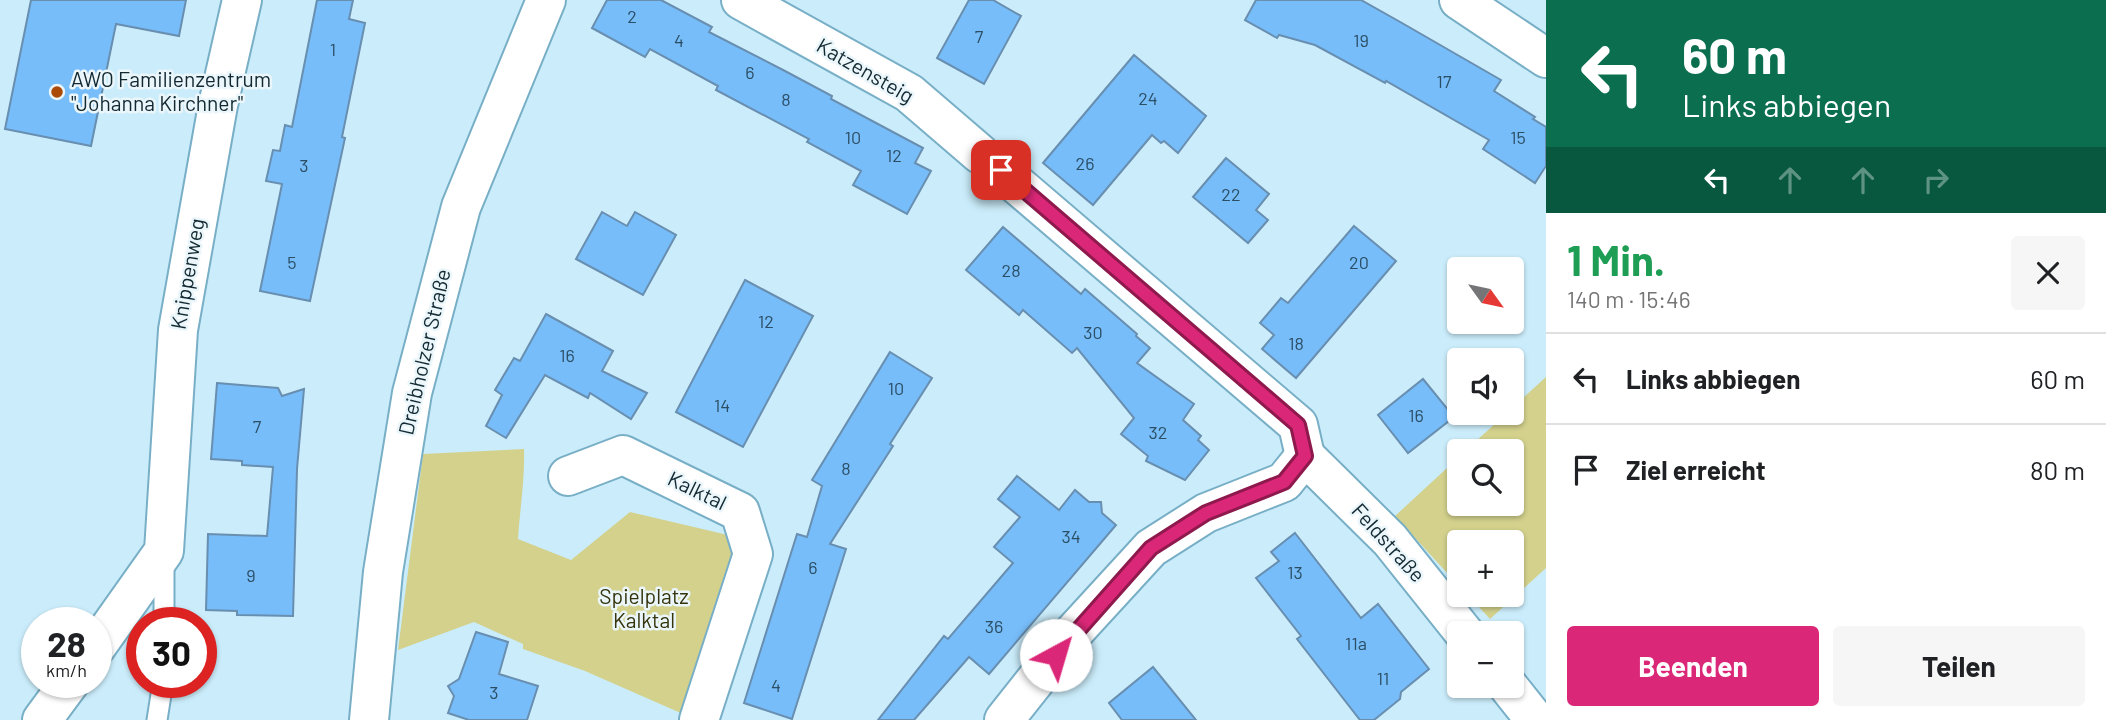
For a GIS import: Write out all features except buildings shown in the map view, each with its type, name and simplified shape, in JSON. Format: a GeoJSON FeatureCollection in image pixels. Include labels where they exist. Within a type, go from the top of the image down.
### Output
{"type":"FeatureCollection","features":[{"type":"Feature","properties":{"kind":"street","name":"Knippenweg"},"geometry":{"type":"LineString","coordinates":[[164,551],[178,330],[218,105],[242,0]]}},
{"type":"Feature","properties":{"kind":"street","name":"Dreibholzer Straße"},"geometry":{"type":"LineString","coordinates":[[369,720],[383,572],[412,393],[461,207],[546,0]]}},
{"type":"Feature","properties":{"kind":"street","name":"Katzensteig"},"geometry":{"type":"LineString","coordinates":[[741,0],[909,93],[1302,440]]}},
{"type":"Feature","properties":{"kind":"street"},"geometry":{"type":"LineString","coordinates":[[1459,0],[1546,58]]}},
{"type":"Feature","properties":{"kind":"street"},"geometry":{"type":"LineString","coordinates":[[1004,720],[1073,633],[1151,548],[1206,513],[1284,482],[1302,440]]}},
{"type":"Feature","properties":{"kind":"street","name":"Feldstraße"},"geometry":{"type":"LineString","coordinates":[[1302,440],[1390,540],[1455,621]]}},
{"type":"Feature","properties":{"kind":"street","name":"Kalktal"},"geometry":{"type":"LineString","coordinates":[[568,476],[623,455],[740,512],[753,554],[699,720]]}},
{"type":"Feature","properties":{"kind":"street"},"geometry":{"type":"LineString","coordinates":[[112,625],[164,551]]}},
{"type":"Feature","properties":{"kind":"street"},"geometry":{"type":"LineString","coordinates":[[42,720],[58,698]]}},
{"type":"Feature","properties":{"kind":"street"},"geometry":{"type":"LineString","coordinates":[[1518,698],[1535,720]]}},
{"type":"Feature","properties":{"kind":"lane","name":"Knippenweg"},"geometry":{"type":"LineString","coordinates":[[164,551],[164,607]]}},
{"type":"Feature","properties":{"kind":"lane"},"geometry":{"type":"LineString","coordinates":[[157,720],[160,698]]}},
{"type":"Feature","properties":{"kind":"green space"},"geometry":{"type":"Polygon","coordinates":[[[1546,377],[1546,568],[1524,588],[1524,530],[1447,530],[1447,573],[1395,516],[1447,468],[1447,516],[1524,516],[1524,439],[1478,439],[1494,425],[1524,425],[1524,397],[1546,377]]]}},
{"type":"Feature","properties":{"kind":"green space","name":"Spielplatz Kalktal"},"geometry":{"type":"Polygon","coordinates":[[[524,449],[518,539],[571,560],[630,512],[745,539],[692,718],[585,671],[523,649],[523,644],[474,622],[398,650],[423,454],[524,449]]]}},
{"type":"Feature","properties":{"kind":"green space"},"geometry":{"type":"Polygon","coordinates":[[[1479,607],[1503,607],[1490,619],[1479,607]]]}},
{"type":"Feature","properties":{"kind":"place","name":"AWO Familienzentrum \"Johanna Kirchner\""},"geometry":{"type":"Point","coordinates":[57,92]}},
{"type":"Feature","properties":{"kind":"route"},"geometry":{"type":"LineString","coordinates":[[1001,170],[1298,425],[1305,456],[1284,482],[1206,513],[1151,548],[1056,655]]}}]}
